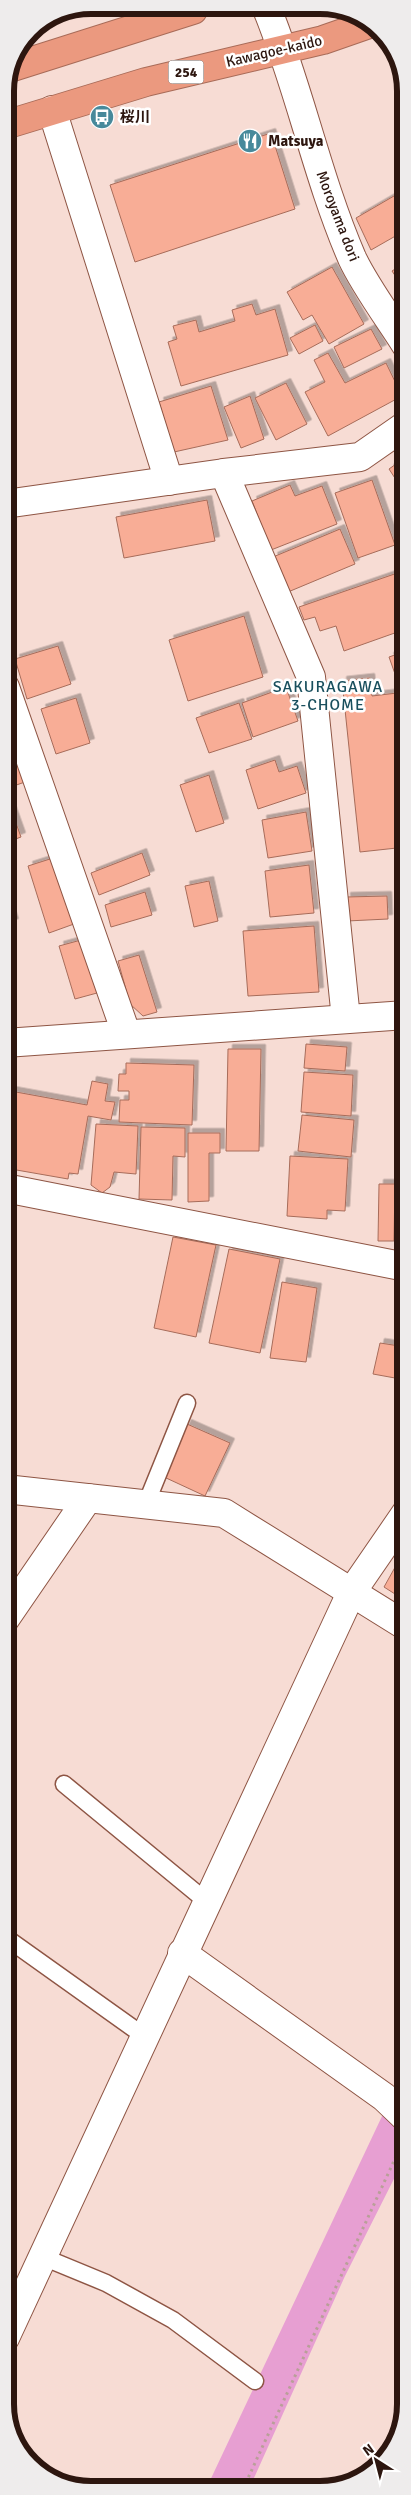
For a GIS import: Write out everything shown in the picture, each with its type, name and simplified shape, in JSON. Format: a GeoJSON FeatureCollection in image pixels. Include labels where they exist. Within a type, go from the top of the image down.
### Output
{"type":"FeatureCollection","features":[{"type":"Feature","properties":{"kind":"highway"},"geometry":{"type":"LineString","coordinates":[[18,65],[180,14]]}},
{"type":"Feature","properties":{"kind":"highway","name":"Kawagoe-kaido"},"geometry":{"type":"LineString","coordinates":[[14,122],[146,82],[323,40],[362,26]]}},
{"type":"Feature","properties":{"kind":"street","name":"Moroyama dori"},"geometry":{"type":"LineString","coordinates":[[270,14],[283,48],[328,198],[353,260],[397,331]]}},
{"type":"Feature","properties":{"kind":"street"},"geometry":{"type":"LineString","coordinates":[[52,110],[169,481]]}},
{"type":"Feature","properties":{"kind":"street"},"geometry":{"type":"LineString","coordinates":[[14,503],[224,473],[360,457],[397,431]]}},
{"type":"Feature","properties":{"kind":"street"},"geometry":{"type":"LineString","coordinates":[[224,473],[311,677],[346,1019]]}},
{"type":"Feature","properties":{"kind":"street"},"geometry":{"type":"LineString","coordinates":[[14,713],[126,1033]]}},
{"type":"Feature","properties":{"kind":"street"},"geometry":{"type":"LineString","coordinates":[[14,1041],[397,1016]]}},
{"type":"Feature","properties":{"kind":"street"},"geometry":{"type":"LineString","coordinates":[[14,1190],[397,1265]]}},
{"type":"Feature","properties":{"kind":"street"},"geometry":{"type":"LineString","coordinates":[[14,1489],[224,1513],[397,1621]]}},
{"type":"Feature","properties":{"kind":"street"},"geometry":{"type":"LineString","coordinates":[[14,1606],[88,1498]]}},
{"type":"Feature","properties":{"kind":"street"},"geometry":{"type":"LineString","coordinates":[[14,2319],[206,1901],[351,1593],[397,1526]]}},
{"type":"Feature","properties":{"kind":"street"},"geometry":{"type":"LineString","coordinates":[[182,1953],[384,2097],[397,2109]]}},
{"type":"Feature","properties":{"kind":"lane"},"geometry":{"type":"LineString","coordinates":[[146,1504],[187,1403]]}},
{"type":"Feature","properties":{"kind":"lane"},"geometry":{"type":"LineString","coordinates":[[64,1784],[206,1901]]}},
{"type":"Feature","properties":{"kind":"lane"},"geometry":{"type":"LineString","coordinates":[[14,1943],[144,2036]]}},
{"type":"Feature","properties":{"kind":"lane"},"geometry":{"type":"LineString","coordinates":[[43,2257],[106,2283],[165,2316],[255,2381]]}},
{"type":"Feature","properties":{"kind":"path"},"geometry":{"type":"LineString","coordinates":[[247,2481],[397,2156]]}},
{"type":"Feature","properties":{"kind":"shaded area"},"geometry":{"type":"Polygon","coordinates":[[[384,2112],[397,2127],[397,2173],[345,2276],[253,2481],[210,2481],[384,2112]]]}},
{"type":"Feature","properties":{"kind":"building"},"geometry":{"type":"Polygon","coordinates":[[[271,133],[295,209],[135,262],[110,185],[271,133]]]}},
{"type":"Feature","properties":{"kind":"building"},"geometry":{"type":"Polygon","coordinates":[[[397,194],[397,235],[371,250],[356,218],[397,194]]]}},
{"type":"Feature","properties":{"kind":"building"},"geometry":{"type":"Polygon","coordinates":[[[332,267],[364,324],[329,344],[312,315],[303,320],[287,292],[332,267]]]}},
{"type":"Feature","properties":{"kind":"building"},"geometry":{"type":"Polygon","coordinates":[[[397,268],[397,278],[392,271],[397,268]]]}},
{"type":"Feature","properties":{"kind":"building"},"geometry":{"type":"Polygon","coordinates":[[[252,304],[256,315],[275,309],[288,355],[181,386],[168,342],[177,339],[173,326],[196,320],[199,332],[235,321],[232,310],[252,304]]]}},
{"type":"Feature","properties":{"kind":"building"},"geometry":{"type":"Polygon","coordinates":[[[315,325],[323,341],[299,354],[290,338],[315,325]]]}},
{"type":"Feature","properties":{"kind":"building"},"geometry":{"type":"Polygon","coordinates":[[[371,329],[382,349],[344,368],[334,347],[371,329]]]}},
{"type":"Feature","properties":{"kind":"building"},"geometry":{"type":"Polygon","coordinates":[[[328,353],[345,383],[386,363],[397,386],[397,399],[328,436],[305,392],[325,382],[314,360],[328,353]]]}},
{"type":"Feature","properties":{"kind":"building"},"geometry":{"type":"Polygon","coordinates":[[[286,383],[307,424],[276,440],[255,398],[286,383]]]}},
{"type":"Feature","properties":{"kind":"building"},"geometry":{"type":"Polygon","coordinates":[[[211,386],[228,440],[174,452],[159,402],[211,386]]]}},
{"type":"Feature","properties":{"kind":"building"},"geometry":{"type":"Polygon","coordinates":[[[250,396],[264,439],[241,448],[224,407],[250,396]]]}},
{"type":"Feature","properties":{"kind":"building"},"geometry":{"type":"Polygon","coordinates":[[[397,463],[397,481],[389,469],[397,463]]]}},
{"type":"Feature","properties":{"kind":"building"},"geometry":{"type":"Polygon","coordinates":[[[372,480],[395,545],[358,558],[335,493],[372,480]]]}},
{"type":"Feature","properties":{"kind":"building"},"geometry":{"type":"Polygon","coordinates":[[[290,485],[295,496],[322,486],[337,524],[271,550],[252,501],[290,485]]]}},
{"type":"Feature","properties":{"kind":"building"},"geometry":{"type":"Polygon","coordinates":[[[207,500],[215,541],[124,558],[116,517],[207,500]]]}},
{"type":"Feature","properties":{"kind":"building"},"geometry":{"type":"Polygon","coordinates":[[[340,529],[355,564],[288,592],[273,557],[340,529]]]}},
{"type":"Feature","properties":{"kind":"building"},"geometry":{"type":"Polygon","coordinates":[[[397,573],[397,632],[344,651],[336,626],[320,631],[315,617],[304,620],[299,607],[397,573]]]}},
{"type":"Feature","properties":{"kind":"building"},"geometry":{"type":"Polygon","coordinates":[[[244,616],[263,677],[188,701],[169,640],[244,616]]]}},
{"type":"Feature","properties":{"kind":"building"},"geometry":{"type":"Polygon","coordinates":[[[58,646],[71,684],[27,699],[15,659],[58,646]]]}},
{"type":"Feature","properties":{"kind":"building"},"geometry":{"type":"Polygon","coordinates":[[[397,654],[397,680],[389,657],[397,654]]]}},
{"type":"Feature","properties":{"kind":"building"},"geometry":{"type":"Polygon","coordinates":[[[370,678],[372,696],[397,693],[397,848],[360,852],[342,681],[370,678]]]}},
{"type":"Feature","properties":{"kind":"building"},"geometry":{"type":"Polygon","coordinates":[[[286,687],[298,721],[253,737],[242,703],[286,687]]]}},
{"type":"Feature","properties":{"kind":"building"},"geometry":{"type":"Polygon","coordinates":[[[76,698],[90,743],[56,754],[41,709],[76,698]]]}},
{"type":"Feature","properties":{"kind":"building"},"geometry":{"type":"Polygon","coordinates":[[[239,703],[252,739],[209,753],[196,718],[239,703]]]}},
{"type":"Feature","properties":{"kind":"building"},"geometry":{"type":"Polygon","coordinates":[[[14,751],[15,751],[25,782],[14,786],[14,751]]]}},
{"type":"Feature","properties":{"kind":"building"},"geometry":{"type":"Polygon","coordinates":[[[275,760],[279,772],[297,766],[306,793],[258,809],[246,770],[275,760]]]}},
{"type":"Feature","properties":{"kind":"building"},"geometry":{"type":"Polygon","coordinates":[[[209,775],[224,823],[196,832],[180,785],[209,775]]]}},
{"type":"Feature","properties":{"kind":"building"},"geometry":{"type":"Polygon","coordinates":[[[306,812],[312,851],[268,858],[262,820],[306,812]]]}},
{"type":"Feature","properties":{"kind":"building"},"geometry":{"type":"Polygon","coordinates":[[[14,818],[21,837],[14,840],[14,818]]]}},
{"type":"Feature","properties":{"kind":"building"},"geometry":{"type":"Polygon","coordinates":[[[142,853],[150,875],[99,895],[91,873],[142,853]]]}},
{"type":"Feature","properties":{"kind":"building"},"geometry":{"type":"Polygon","coordinates":[[[53,858],[74,924],[49,933],[28,866],[53,858]]]}},
{"type":"Feature","properties":{"kind":"building"},"geometry":{"type":"Polygon","coordinates":[[[309,865],[314,913],[270,917],[265,871],[309,865]]]}},
{"type":"Feature","properties":{"kind":"building"},"geometry":{"type":"Polygon","coordinates":[[[209,881],[218,921],[194,927],[185,886],[209,881]]]}},
{"type":"Feature","properties":{"kind":"building"},"geometry":{"type":"Polygon","coordinates":[[[145,892],[152,915],[111,927],[105,905],[145,892]]]}},
{"type":"Feature","properties":{"kind":"building"},"geometry":{"type":"Polygon","coordinates":[[[387,896],[388,919],[347,921],[346,897],[387,896]]]}},
{"type":"Feature","properties":{"kind":"building"},"geometry":{"type":"Polygon","coordinates":[[[314,926],[319,992],[248,996],[243,931],[314,926]]]}},
{"type":"Feature","properties":{"kind":"building"},"geometry":{"type":"Polygon","coordinates":[[[81,940],[97,993],[75,999],[59,946],[81,940]]]}},
{"type":"Feature","properties":{"kind":"building"},"geometry":{"type":"Polygon","coordinates":[[[139,955],[157,1012],[143,1016],[130,1004],[118,961],[139,955]]]}},
{"type":"Feature","properties":{"kind":"building"},"geometry":{"type":"Polygon","coordinates":[[[306,1044],[347,1047],[345,1071],[304,1068],[306,1044]]]}},
{"type":"Feature","properties":{"kind":"building"},"geometry":{"type":"Polygon","coordinates":[[[228,1049],[261,1049],[259,1151],[226,1151],[228,1049]]]}},
{"type":"Feature","properties":{"kind":"building"},"geometry":{"type":"Polygon","coordinates":[[[126,1063],[194,1065],[192,1125],[119,1122],[120,1100],[129,1100],[129,1091],[118,1091],[119,1074],[126,1074],[126,1063]]]}},
{"type":"Feature","properties":{"kind":"building"},"geometry":{"type":"Polygon","coordinates":[[[304,1072],[353,1075],[351,1116],[301,1112],[304,1072]]]}},
{"type":"Feature","properties":{"kind":"building"},"geometry":{"type":"Polygon","coordinates":[[[92,1081],[108,1084],[105,1101],[115,1102],[111,1120],[88,1116],[78,1174],[69,1173],[68,1179],[14,1170],[14,1092],[87,1105],[92,1081]]]}},
{"type":"Feature","properties":{"kind":"building"},"geometry":{"type":"Polygon","coordinates":[[[302,1115],[354,1120],[351,1157],[298,1151],[302,1115]]]}},
{"type":"Feature","properties":{"kind":"building"},"geometry":{"type":"Polygon","coordinates":[[[96,1124],[138,1126],[136,1174],[114,1172],[110,1187],[102,1193],[91,1185],[96,1124]]]}},
{"type":"Feature","properties":{"kind":"building"},"geometry":{"type":"Polygon","coordinates":[[[141,1127],[185,1128],[185,1157],[173,1156],[172,1200],[139,1199],[141,1127]]]}},
{"type":"Feature","properties":{"kind":"building"},"geometry":{"type":"Polygon","coordinates":[[[188,1133],[220,1133],[220,1153],[209,1153],[209,1201],[188,1202],[188,1133]]]}},
{"type":"Feature","properties":{"kind":"building"},"geometry":{"type":"Polygon","coordinates":[[[290,1156],[348,1159],[345,1211],[327,1210],[327,1219],[287,1216],[290,1156]]]}},
{"type":"Feature","properties":{"kind":"building"},"geometry":{"type":"Polygon","coordinates":[[[379,1184],[395,1184],[394,1241],[378,1241],[379,1184]]]}},
{"type":"Feature","properties":{"kind":"building"},"geometry":{"type":"Polygon","coordinates":[[[173,1237],[216,1245],[196,1337],[154,1328],[173,1237]]]}},
{"type":"Feature","properties":{"kind":"building"},"geometry":{"type":"Polygon","coordinates":[[[229,1249],[280,1259],[260,1353],[209,1343],[229,1249]]]}},
{"type":"Feature","properties":{"kind":"building"},"geometry":{"type":"Polygon","coordinates":[[[282,1282],[317,1288],[306,1362],[270,1358],[282,1282]]]}},
{"type":"Feature","properties":{"kind":"building"},"geometry":{"type":"Polygon","coordinates":[[[380,1343],[397,1346],[397,1378],[373,1374],[380,1343]]]}},
{"type":"Feature","properties":{"kind":"building"},"geometry":{"type":"Polygon","coordinates":[[[187,1424],[230,1443],[205,1496],[164,1477],[187,1424]]]}},
{"type":"Feature","properties":{"kind":"building"},"geometry":{"type":"Polygon","coordinates":[[[397,1564],[397,1595],[384,1587],[397,1564]]]}},
{"type":"Feature","properties":{"kind":"place","name":"桜川"},"geometry":{"type":"Point","coordinates":[102,117]}},
{"type":"Feature","properties":{"kind":"place","name":"Matsuya"},"geometry":{"type":"Point","coordinates":[250,141]}},
{"type":"Feature","properties":{"kind":"district","name":"SAKURAGAWA 3-CHOME"},"geometry":{"type":"Point","coordinates":[328,696]}}]}
